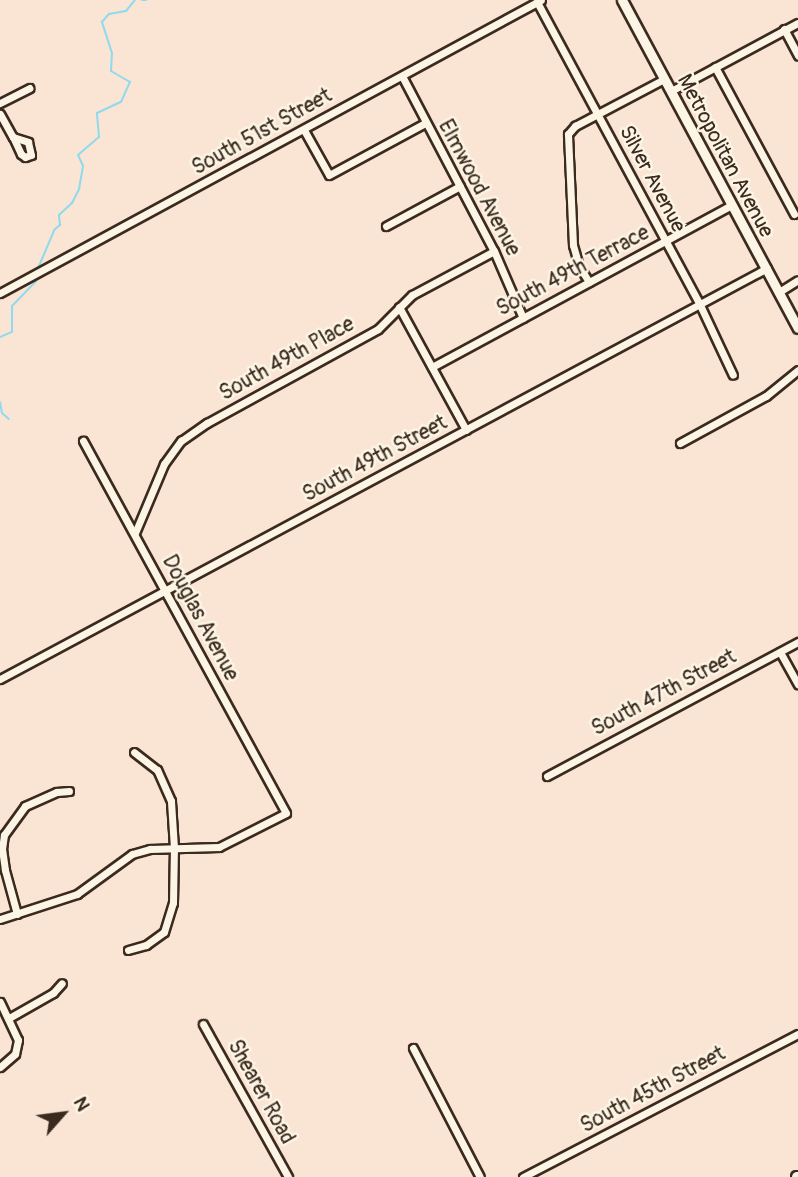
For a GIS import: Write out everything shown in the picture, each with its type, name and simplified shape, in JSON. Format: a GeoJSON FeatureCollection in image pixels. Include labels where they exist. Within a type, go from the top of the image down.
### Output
{"type":"FeatureCollection","features":[{"type":"Feature","properties":{"kind":"main road","name":"Metropolitan Avenue"},"geometry":{"type":"LineString","coordinates":[[622,0],[798,328]]}},
{"type":"Feature","properties":{"kind":"street","name":"South 51st Street"},"geometry":{"type":"LineString","coordinates":[[2,292],[539,1]]}},
{"type":"Feature","properties":{"kind":"street","name":"Silver Avenue"},"geometry":{"type":"LineString","coordinates":[[539,1],[700,305],[733,375]]}},
{"type":"Feature","properties":{"kind":"street"},"geometry":{"type":"LineString","coordinates":[[671,91],[798,23]]}},
{"type":"Feature","properties":{"kind":"street"},"geometry":{"type":"LineString","coordinates":[[784,29],[798,55]]}},
{"type":"Feature","properties":{"kind":"street"},"geometry":{"type":"LineString","coordinates":[[715,67],[794,214]]}},
{"type":"Feature","properties":{"kind":"street","name":"Elmwood Avenue"},"geometry":{"type":"LineString","coordinates":[[402,76],[494,251],[523,318]]}},
{"type":"Feature","properties":{"kind":"street"},"geometry":{"type":"LineString","coordinates":[[589,282],[579,266],[573,245],[568,134],[575,126],[664,79]]}},
{"type":"Feature","properties":{"kind":"street"},"geometry":{"type":"LineString","coordinates":[[0,103],[29,88]]}},
{"type":"Feature","properties":{"kind":"street"},"geometry":{"type":"LineString","coordinates":[[0,114],[13,137]]}},
{"type":"Feature","properties":{"kind":"street"},"geometry":{"type":"LineString","coordinates":[[304,130],[330,175],[425,123]]}},
{"type":"Feature","properties":{"kind":"street"},"geometry":{"type":"LineString","coordinates":[[386,226],[460,186]]}},
{"type":"Feature","properties":{"kind":"street","name":"South 49th Terrace"},"geometry":{"type":"LineString","coordinates":[[432,367],[731,205]]}},
{"type":"Feature","properties":{"kind":"street","name":"South 49th Place"},"geometry":{"type":"LineString","coordinates":[[135,533],[164,464],[181,441],[207,423],[378,329],[412,295],[494,251]]}},
{"type":"Feature","properties":{"kind":"street","name":"South 49th Street"},"geometry":{"type":"LineString","coordinates":[[0,679],[767,268]]}},
{"type":"Feature","properties":{"kind":"street"},"geometry":{"type":"LineString","coordinates":[[779,292],[798,280]]}},
{"type":"Feature","properties":{"kind":"street"},"geometry":{"type":"LineString","coordinates":[[0,282],[2,292]]}},
{"type":"Feature","properties":{"kind":"street"},"geometry":{"type":"LineString","coordinates":[[399,307],[466,430]]}},
{"type":"Feature","properties":{"kind":"street"},"geometry":{"type":"LineString","coordinates":[[680,443],[766,396],[798,370]]}},
{"type":"Feature","properties":{"kind":"street","name":"Douglas Avenue"},"geometry":{"type":"LineString","coordinates":[[83,440],[286,813],[219,847],[174,848]]}},
{"type":"Feature","properties":{"kind":"street","name":"South 47th Street"},"geometry":{"type":"LineString","coordinates":[[547,776],[798,642]]}},
{"type":"Feature","properties":{"kind":"street"},"geometry":{"type":"LineString","coordinates":[[780,652],[798,684]]}},
{"type":"Feature","properties":{"kind":"street"},"geometry":{"type":"LineString","coordinates":[[128,950],[157,938],[168,924],[173,903],[174,848],[167,789],[157,769],[134,752]]}},
{"type":"Feature","properties":{"kind":"street"},"geometry":{"type":"LineString","coordinates":[[18,914],[5,870],[2,849],[4,835],[25,806],[57,792],[69,791]]}},
{"type":"Feature","properties":{"kind":"street"},"geometry":{"type":"LineString","coordinates":[[0,919],[77,894],[132,854],[174,848]]}},
{"type":"Feature","properties":{"kind":"street"},"geometry":{"type":"LineString","coordinates":[[9,1018],[53,993],[62,983]]}},
{"type":"Feature","properties":{"kind":"street"},"geometry":{"type":"LineString","coordinates":[[0,1002],[18,1040],[15,1054],[0,1067]]}},
{"type":"Feature","properties":{"kind":"street","name":"Shearer Road"},"geometry":{"type":"LineString","coordinates":[[203,1024],[288,1177]]}},
{"type":"Feature","properties":{"kind":"street","name":"South 45th Street"},"geometry":{"type":"LineString","coordinates":[[523,1177],[798,1034]]}},
{"type":"Feature","properties":{"kind":"street"},"geometry":{"type":"LineString","coordinates":[[413,1048],[480,1177]]}},
{"type":"Feature","properties":{"kind":"waterway"},"geometry":{"type":"LineString","coordinates":[[39,266],[54,230],[60,225],[59,215],[72,203],[79,189],[83,166],[78,155],[99,137],[97,113],[121,102],[130,82],[111,71],[112,53],[102,22],[109,14],[126,11],[135,0]]}},
{"type":"Feature","properties":{"kind":"waterway"},"geometry":{"type":"LineString","coordinates":[[0,337],[12,332],[12,306],[36,281]]}},
{"type":"Feature","properties":{"kind":"waterway"},"geometry":{"type":"LineString","coordinates":[[0,402],[2,413],[9,419]]}}]}
